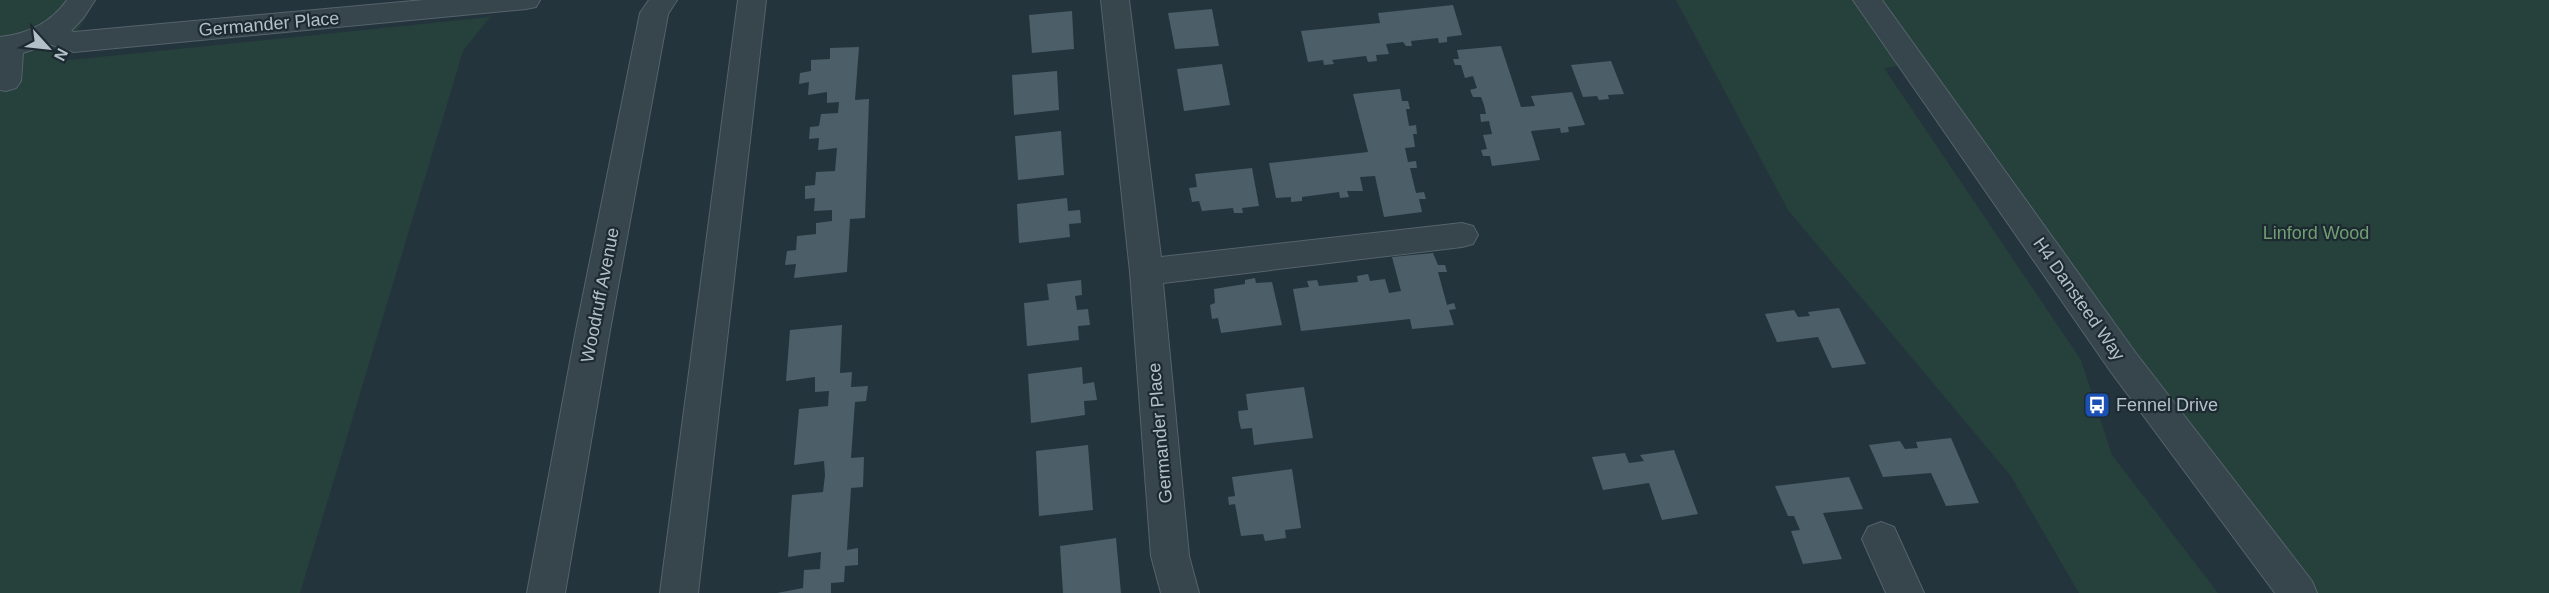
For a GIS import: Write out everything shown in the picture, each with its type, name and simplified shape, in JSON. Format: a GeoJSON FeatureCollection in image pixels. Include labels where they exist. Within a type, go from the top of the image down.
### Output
{"type":"FeatureCollection","features":[{"type":"Feature","properties":{"kind":"street"},"geometry":{"type":"LineString","coordinates":[[6,81],[4,47],[47,34],[72,16],[81,0]]}},
{"type":"Feature","properties":{"kind":"street","name":"Germander Place"},"geometry":{"type":"LineString","coordinates":[[47,34],[74,42],[526,0]]}},
{"type":"Feature","properties":{"kind":"street","name":"Woodruff Avenue"},"geometry":{"type":"LineString","coordinates":[[546,593],[593,330],[654,14],[663,0]]}},
{"type":"Feature","properties":{"kind":"street"},"geometry":{"type":"LineString","coordinates":[[679,593],[752,0]]}},
{"type":"Feature","properties":{"kind":"street","name":"Germander Place"},"geometry":{"type":"LineString","coordinates":[[1115,0],[1146,272],[1170,556],[1180,593]]}},
{"type":"Feature","properties":{"kind":"street","name":"H4 Dansteed Way"},"geometry":{"type":"LineString","coordinates":[[1867,0],[2123,362],[2298,593]]}},
{"type":"Feature","properties":{"kind":"street"},"geometry":{"type":"LineString","coordinates":[[1146,272],[1462,235]]}},
{"type":"Feature","properties":{"kind":"street"},"geometry":{"type":"LineString","coordinates":[[1881,539],[1905,593]]}},
{"type":"Feature","properties":{"kind":"green space"},"geometry":{"type":"Polygon","coordinates":[[[0,0],[96,0],[60,61],[490,17],[463,51],[300,593],[0,593],[0,0]]]}},
{"type":"Feature","properties":{"kind":"green space","name":"Linford Wood"},"geometry":{"type":"Polygon","coordinates":[[[1676,0],[2549,0],[2549,593],[2298,593],[1912,64],[1884,68],[2081,360],[2112,455],[2218,593],[2079,593],[2010,475],[1788,210],[1676,0]]]}},
{"type":"Feature","properties":{"kind":"building"},"geometry":{"type":"Polygon","coordinates":[[[1453,5],[1462,35],[1447,37],[1447,42],[1439,43],[1438,38],[1411,41],[1412,46],[1406,46],[1403,42],[1386,44],[1389,54],[1376,55],[1377,61],[1368,62],[1366,56],[1332,60],[1334,64],[1324,65],[1323,60],[1308,62],[1301,31],[1380,23],[1378,13],[1453,5]]]}},
{"type":"Feature","properties":{"kind":"building"},"geometry":{"type":"Polygon","coordinates":[[[1212,9],[1219,46],[1175,49],[1168,13],[1212,9]]]}},
{"type":"Feature","properties":{"kind":"building"},"geometry":{"type":"Polygon","coordinates":[[[1072,11],[1074,49],[1032,53],[1029,15],[1072,11]]]}},
{"type":"Feature","properties":{"kind":"building"},"geometry":{"type":"Polygon","coordinates":[[[1501,46],[1521,107],[1535,106],[1531,96],[1572,92],[1585,125],[1568,127],[1569,132],[1561,133],[1560,128],[1531,131],[1540,160],[1492,166],[1490,156],[1483,156],[1481,150],[1487,149],[1483,135],[1492,134],[1489,121],[1481,122],[1480,114],[1486,114],[1481,97],[1473,97],[1470,90],[1477,88],[1473,76],[1465,78],[1461,65],[1455,65],[1453,59],[1459,59],[1457,50],[1501,46]]]}},
{"type":"Feature","properties":{"kind":"building"},"geometry":{"type":"Polygon","coordinates":[[[859,47],[855,100],[869,99],[865,218],[850,219],[847,272],[794,278],[796,264],[785,265],[787,251],[796,250],[797,236],[816,234],[816,223],[832,221],[832,210],[814,211],[815,198],[805,199],[805,186],[815,185],[816,172],[835,171],[837,148],[818,150],[819,138],[809,139],[810,127],[819,126],[821,114],[838,113],[839,102],[827,103],[827,92],[808,95],[809,82],[799,84],[800,73],[811,71],[811,60],[830,59],[830,48],[859,47]]]}},
{"type":"Feature","properties":{"kind":"building"},"geometry":{"type":"Polygon","coordinates":[[[1611,61],[1624,94],[1608,95],[1609,99],[1599,100],[1597,96],[1583,97],[1571,65],[1611,61]]]}},
{"type":"Feature","properties":{"kind":"building"},"geometry":{"type":"Polygon","coordinates":[[[1222,64],[1230,105],[1184,111],[1177,69],[1222,64]]]}},
{"type":"Feature","properties":{"kind":"building"},"geometry":{"type":"Polygon","coordinates":[[[1057,71],[1059,110],[1014,115],[1012,75],[1057,71]]]}},
{"type":"Feature","properties":{"kind":"building"},"geometry":{"type":"Polygon","coordinates":[[[1400,89],[1402,101],[1408,101],[1410,109],[1406,109],[1409,126],[1416,125],[1417,134],[1413,134],[1415,147],[1405,148],[1408,162],[1416,161],[1417,168],[1410,168],[1416,193],[1424,192],[1426,199],[1419,199],[1422,212],[1384,217],[1375,176],[1360,177],[1363,191],[1347,191],[1349,197],[1340,198],[1339,192],[1302,197],[1302,201],[1291,202],[1291,197],[1276,198],[1269,163],[1368,152],[1353,94],[1400,89]]]}},
{"type":"Feature","properties":{"kind":"building"},"geometry":{"type":"Polygon","coordinates":[[[1061,131],[1064,175],[1018,180],[1015,136],[1061,131]]]}},
{"type":"Feature","properties":{"kind":"building"},"geometry":{"type":"Polygon","coordinates":[[[1252,168],[1259,206],[1242,208],[1243,213],[1234,213],[1233,208],[1202,211],[1199,201],[1192,202],[1189,188],[1197,187],[1195,174],[1252,168]]]}},
{"type":"Feature","properties":{"kind":"building"},"geometry":{"type":"Polygon","coordinates":[[[1067,198],[1068,211],[1080,210],[1081,223],[1069,224],[1070,237],[1019,243],[1017,204],[1067,198]]]}},
{"type":"Feature","properties":{"kind":"building"},"geometry":{"type":"Polygon","coordinates":[[[1433,253],[1438,265],[1445,265],[1447,272],[1438,272],[1447,305],[1454,303],[1456,309],[1449,310],[1454,325],[1412,329],[1410,319],[1301,331],[1293,289],[1309,287],[1307,281],[1317,280],[1319,286],[1358,282],[1357,276],[1368,274],[1370,281],[1385,279],[1389,293],[1401,291],[1392,257],[1433,253]]]}},
{"type":"Feature","properties":{"kind":"building"},"geometry":{"type":"Polygon","coordinates":[[[1255,278],[1256,283],[1272,282],[1282,325],[1221,333],[1218,318],[1212,319],[1210,305],[1215,303],[1214,289],[1245,284],[1245,280],[1255,278]]]}},
{"type":"Feature","properties":{"kind":"building"},"geometry":{"type":"Polygon","coordinates":[[[1081,280],[1082,295],[1075,296],[1077,310],[1088,309],[1090,325],[1078,326],[1079,340],[1027,346],[1024,303],[1049,300],[1047,284],[1081,280]]]}},
{"type":"Feature","properties":{"kind":"building"},"geometry":{"type":"Polygon","coordinates":[[[1839,308],[1866,364],[1832,368],[1818,337],[1777,342],[1765,314],[1794,310],[1798,317],[1810,316],[1808,312],[1839,308]]]}},
{"type":"Feature","properties":{"kind":"building"},"geometry":{"type":"Polygon","coordinates":[[[842,325],[840,373],[852,372],[851,387],[868,386],[866,401],[855,402],[851,458],[864,457],[863,487],[851,488],[847,550],[858,548],[858,565],[845,566],[844,582],[831,583],[831,593],[777,593],[803,588],[804,570],[820,569],[821,552],[788,557],[792,495],[823,492],[825,475],[824,461],[794,465],[799,409],[828,406],[829,391],[815,392],[815,377],[786,381],[790,330],[842,325]]]}},
{"type":"Feature","properties":{"kind":"building"},"geometry":{"type":"Polygon","coordinates":[[[1082,367],[1083,384],[1094,382],[1097,400],[1084,401],[1085,415],[1031,423],[1028,374],[1082,367]]]}},
{"type":"Feature","properties":{"kind":"building"},"geometry":{"type":"Polygon","coordinates":[[[1304,387],[1313,438],[1254,445],[1252,428],[1241,429],[1239,421],[1238,411],[1248,410],[1246,394],[1304,387]]]}},
{"type":"Feature","properties":{"kind":"building"},"geometry":{"type":"Polygon","coordinates":[[[1951,438],[1979,503],[1946,506],[1931,473],[1883,477],[1869,445],[1900,441],[1905,449],[1918,448],[1916,442],[1951,438]]]}},
{"type":"Feature","properties":{"kind":"building"},"geometry":{"type":"Polygon","coordinates":[[[1088,445],[1093,510],[1039,516],[1036,451],[1088,445]]]}},
{"type":"Feature","properties":{"kind":"building"},"geometry":{"type":"Polygon","coordinates":[[[1674,450],[1698,514],[1662,520],[1649,483],[1603,490],[1592,457],[1625,453],[1629,463],[1644,461],[1640,455],[1674,450]]]}},
{"type":"Feature","properties":{"kind":"building"},"geometry":{"type":"Polygon","coordinates":[[[1292,469],[1301,528],[1285,530],[1286,538],[1265,541],[1263,534],[1241,536],[1235,504],[1229,505],[1228,497],[1235,496],[1232,477],[1292,469]]]}},
{"type":"Feature","properties":{"kind":"building"},"geometry":{"type":"Polygon","coordinates":[[[1849,477],[1863,509],[1823,513],[1842,559],[1803,564],[1791,531],[1800,530],[1794,516],[1788,516],[1775,486],[1849,477]]]}},
{"type":"Feature","properties":{"kind":"building"},"geometry":{"type":"Polygon","coordinates":[[[1116,538],[1121,593],[1063,593],[1060,546],[1116,538]]]}},
{"type":"Feature","properties":{"kind":"place","name":"Fennel Drive"},"geometry":{"type":"Point","coordinates":[2097,405]}}]}
